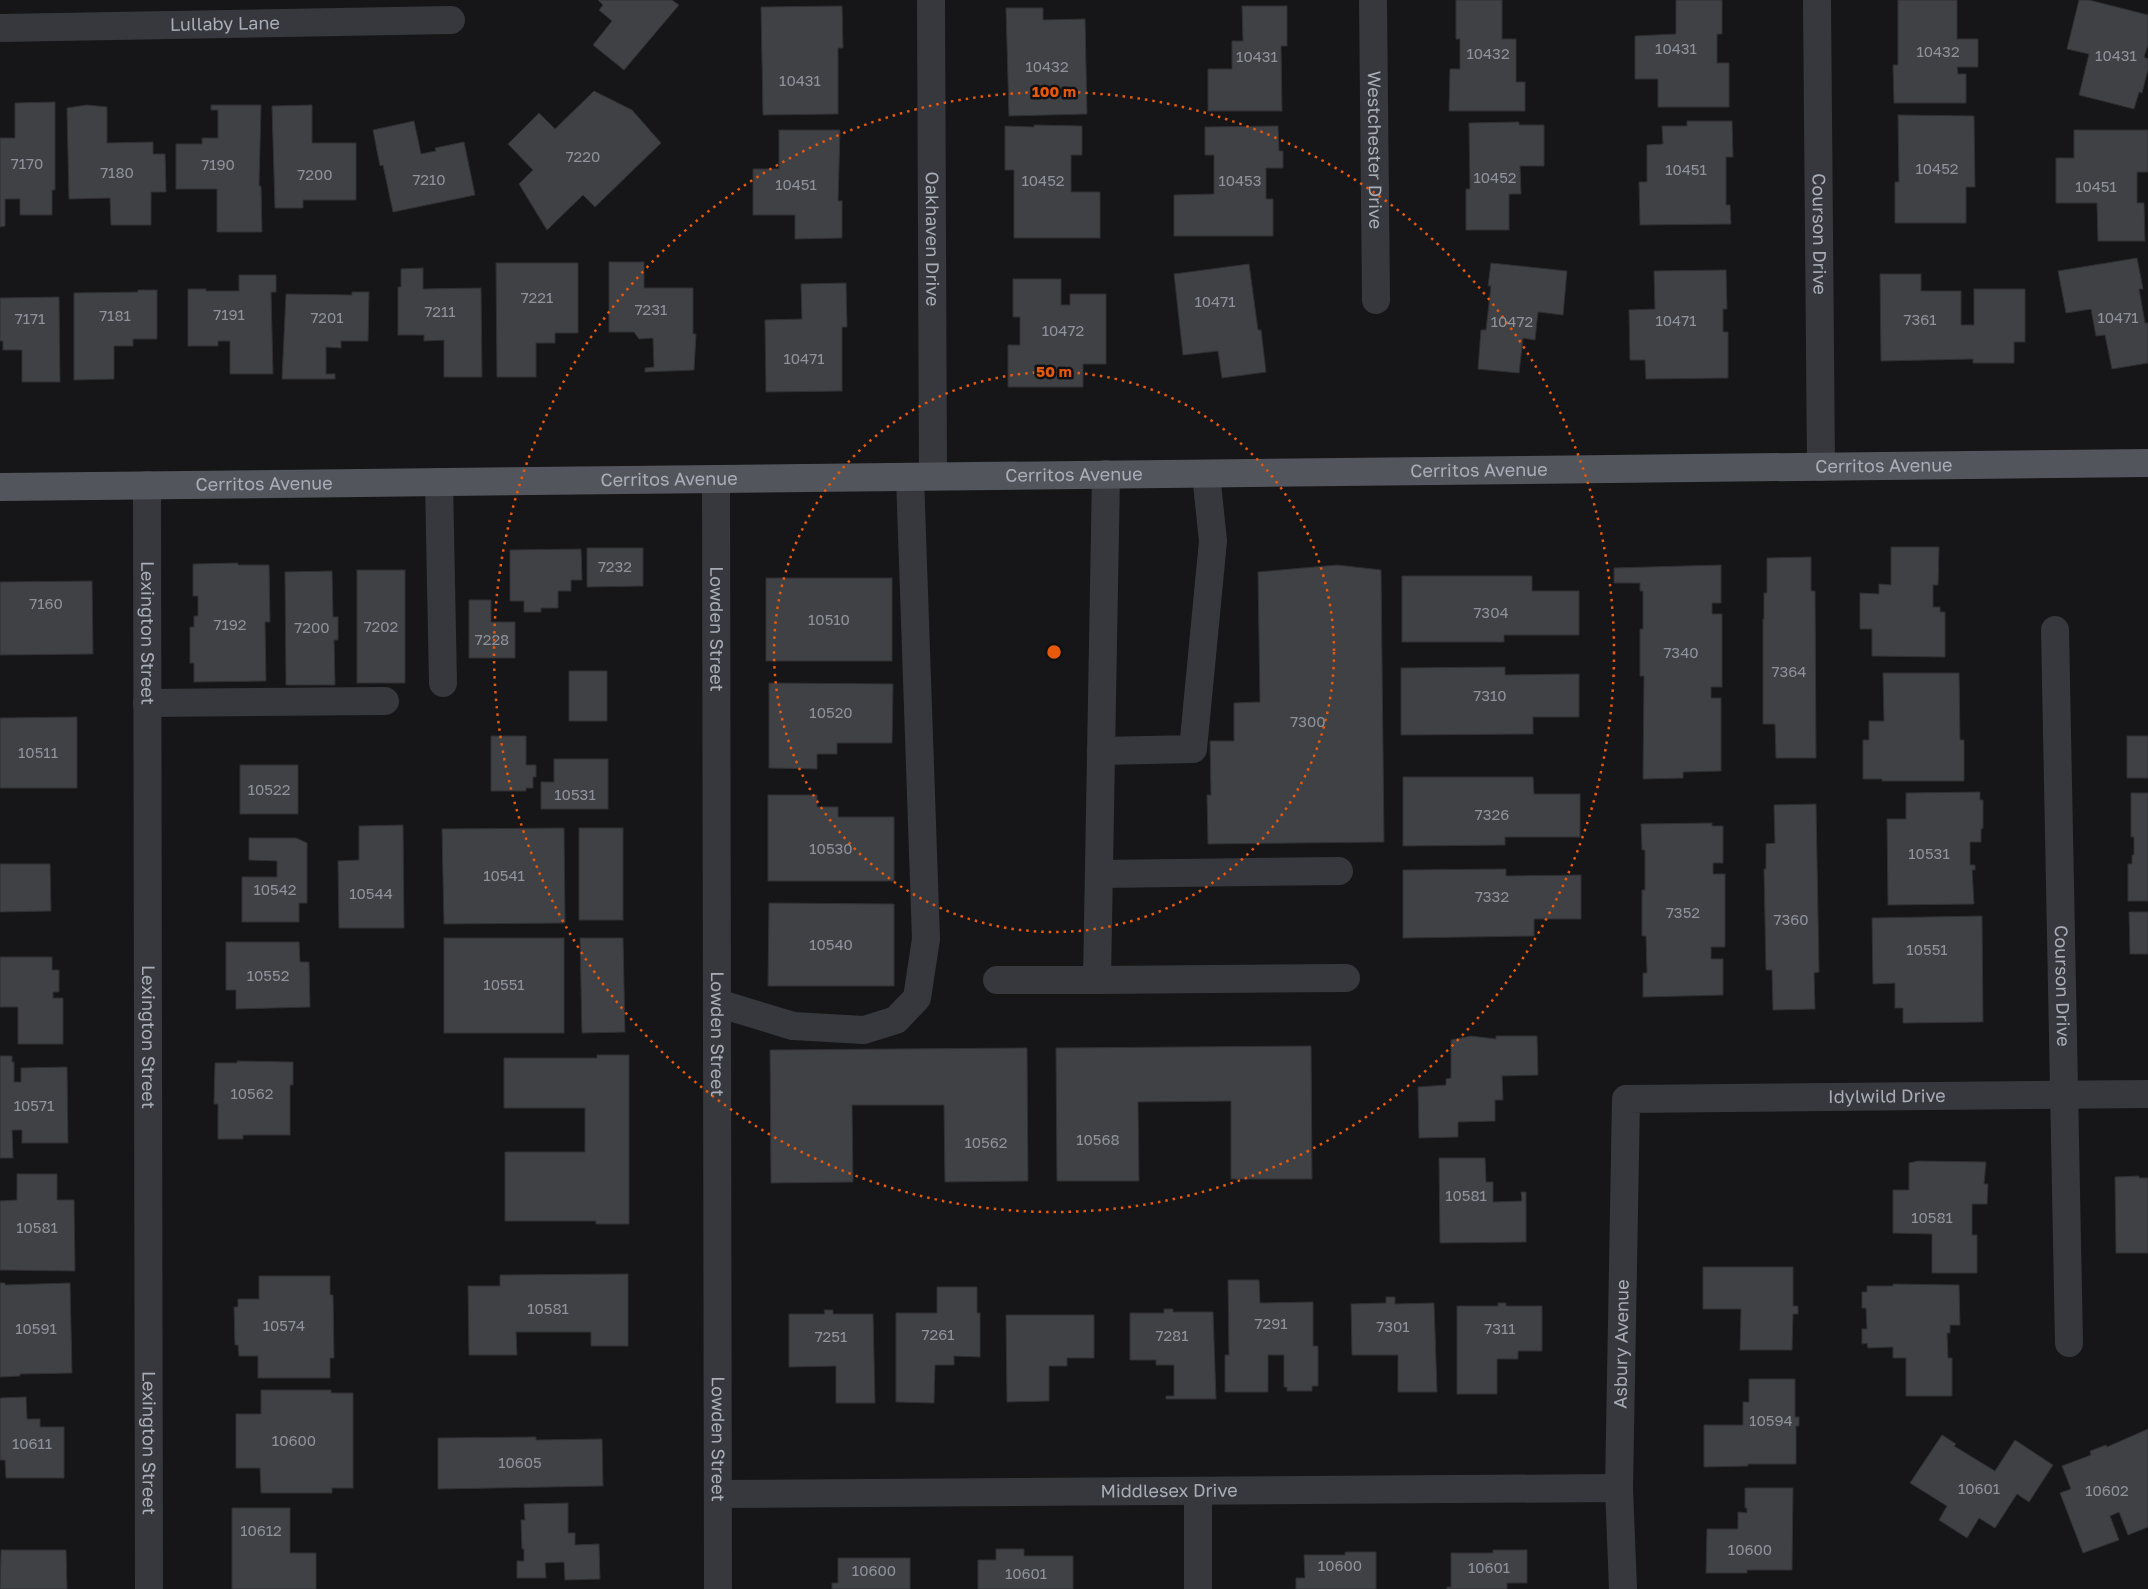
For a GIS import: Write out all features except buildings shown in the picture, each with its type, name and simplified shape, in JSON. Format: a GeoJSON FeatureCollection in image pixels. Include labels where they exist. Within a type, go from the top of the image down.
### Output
{"type":"FeatureCollection","features":[{"type":"Feature","properties":{"kind":"main road","name":"Cerritos Avenue"},"geometry":{"type":"LineString","coordinates":[[0,487],[2148,463]]}},
{"type":"Feature","properties":{"kind":"street","name":"Oakhaven Drive"},"geometry":{"type":"LineString","coordinates":[[718,1003],[793,1026],[864,1030],[896,1020],[917,998],[926,939],[921,477],[931,0]]}},
{"type":"Feature","properties":{"kind":"street","name":"Westchester Drive"},"geometry":{"type":"LineString","coordinates":[[1373,0],[1376,300]]}},
{"type":"Feature","properties":{"kind":"street","name":"Courson Drive"},"geometry":{"type":"LineString","coordinates":[[1817,0],[1821,467]]}},
{"type":"Feature","properties":{"kind":"street","name":"Lullaby Lane"},"geometry":{"type":"LineString","coordinates":[[0,28],[451,20]]}},
{"type":"Feature","properties":{"kind":"street"},"geometry":{"type":"LineString","coordinates":[[1097,980],[1106,474]]}},
{"type":"Feature","properties":{"kind":"street"},"geometry":{"type":"LineString","coordinates":[[1101,751],[1193,749],[1213,541],[1206,474]]}},
{"type":"Feature","properties":{"kind":"street","name":"Lowden Street"},"geometry":{"type":"LineString","coordinates":[[716,479],[718,1589]]}},
{"type":"Feature","properties":{"kind":"street"},"geometry":{"type":"LineString","coordinates":[[439,482],[443,683]]}},
{"type":"Feature","properties":{"kind":"street","name":"Lexington Street"},"geometry":{"type":"LineString","coordinates":[[147,485],[149,1589]]}},
{"type":"Feature","properties":{"kind":"street","name":"Courson Drive"},"geometry":{"type":"LineString","coordinates":[[2055,630],[2068,1343]]}},
{"type":"Feature","properties":{"kind":"street"},"geometry":{"type":"LineString","coordinates":[[147,703],[385,701]]}},
{"type":"Feature","properties":{"kind":"street"},"geometry":{"type":"LineString","coordinates":[[1099,874],[1338,871]]}},
{"type":"Feature","properties":{"kind":"street"},"geometry":{"type":"LineString","coordinates":[[997,980],[1346,978]]}},
{"type":"Feature","properties":{"kind":"street","name":"Idylwild Drive"},"geometry":{"type":"LineString","coordinates":[[1626,1098],[2148,1094]]}},
{"type":"Feature","properties":{"kind":"street","name":"Asbury Avenue"},"geometry":{"type":"LineString","coordinates":[[1623,1589],[1619,1488],[1626,1098]]}},
{"type":"Feature","properties":{"kind":"street","name":"Middlesex Drive"},"geometry":{"type":"LineString","coordinates":[[719,1494],[1619,1488]]}},
{"type":"Feature","properties":{"kind":"street"},"geometry":{"type":"LineString","coordinates":[[1198,1491],[1198,1589]]}}]}
